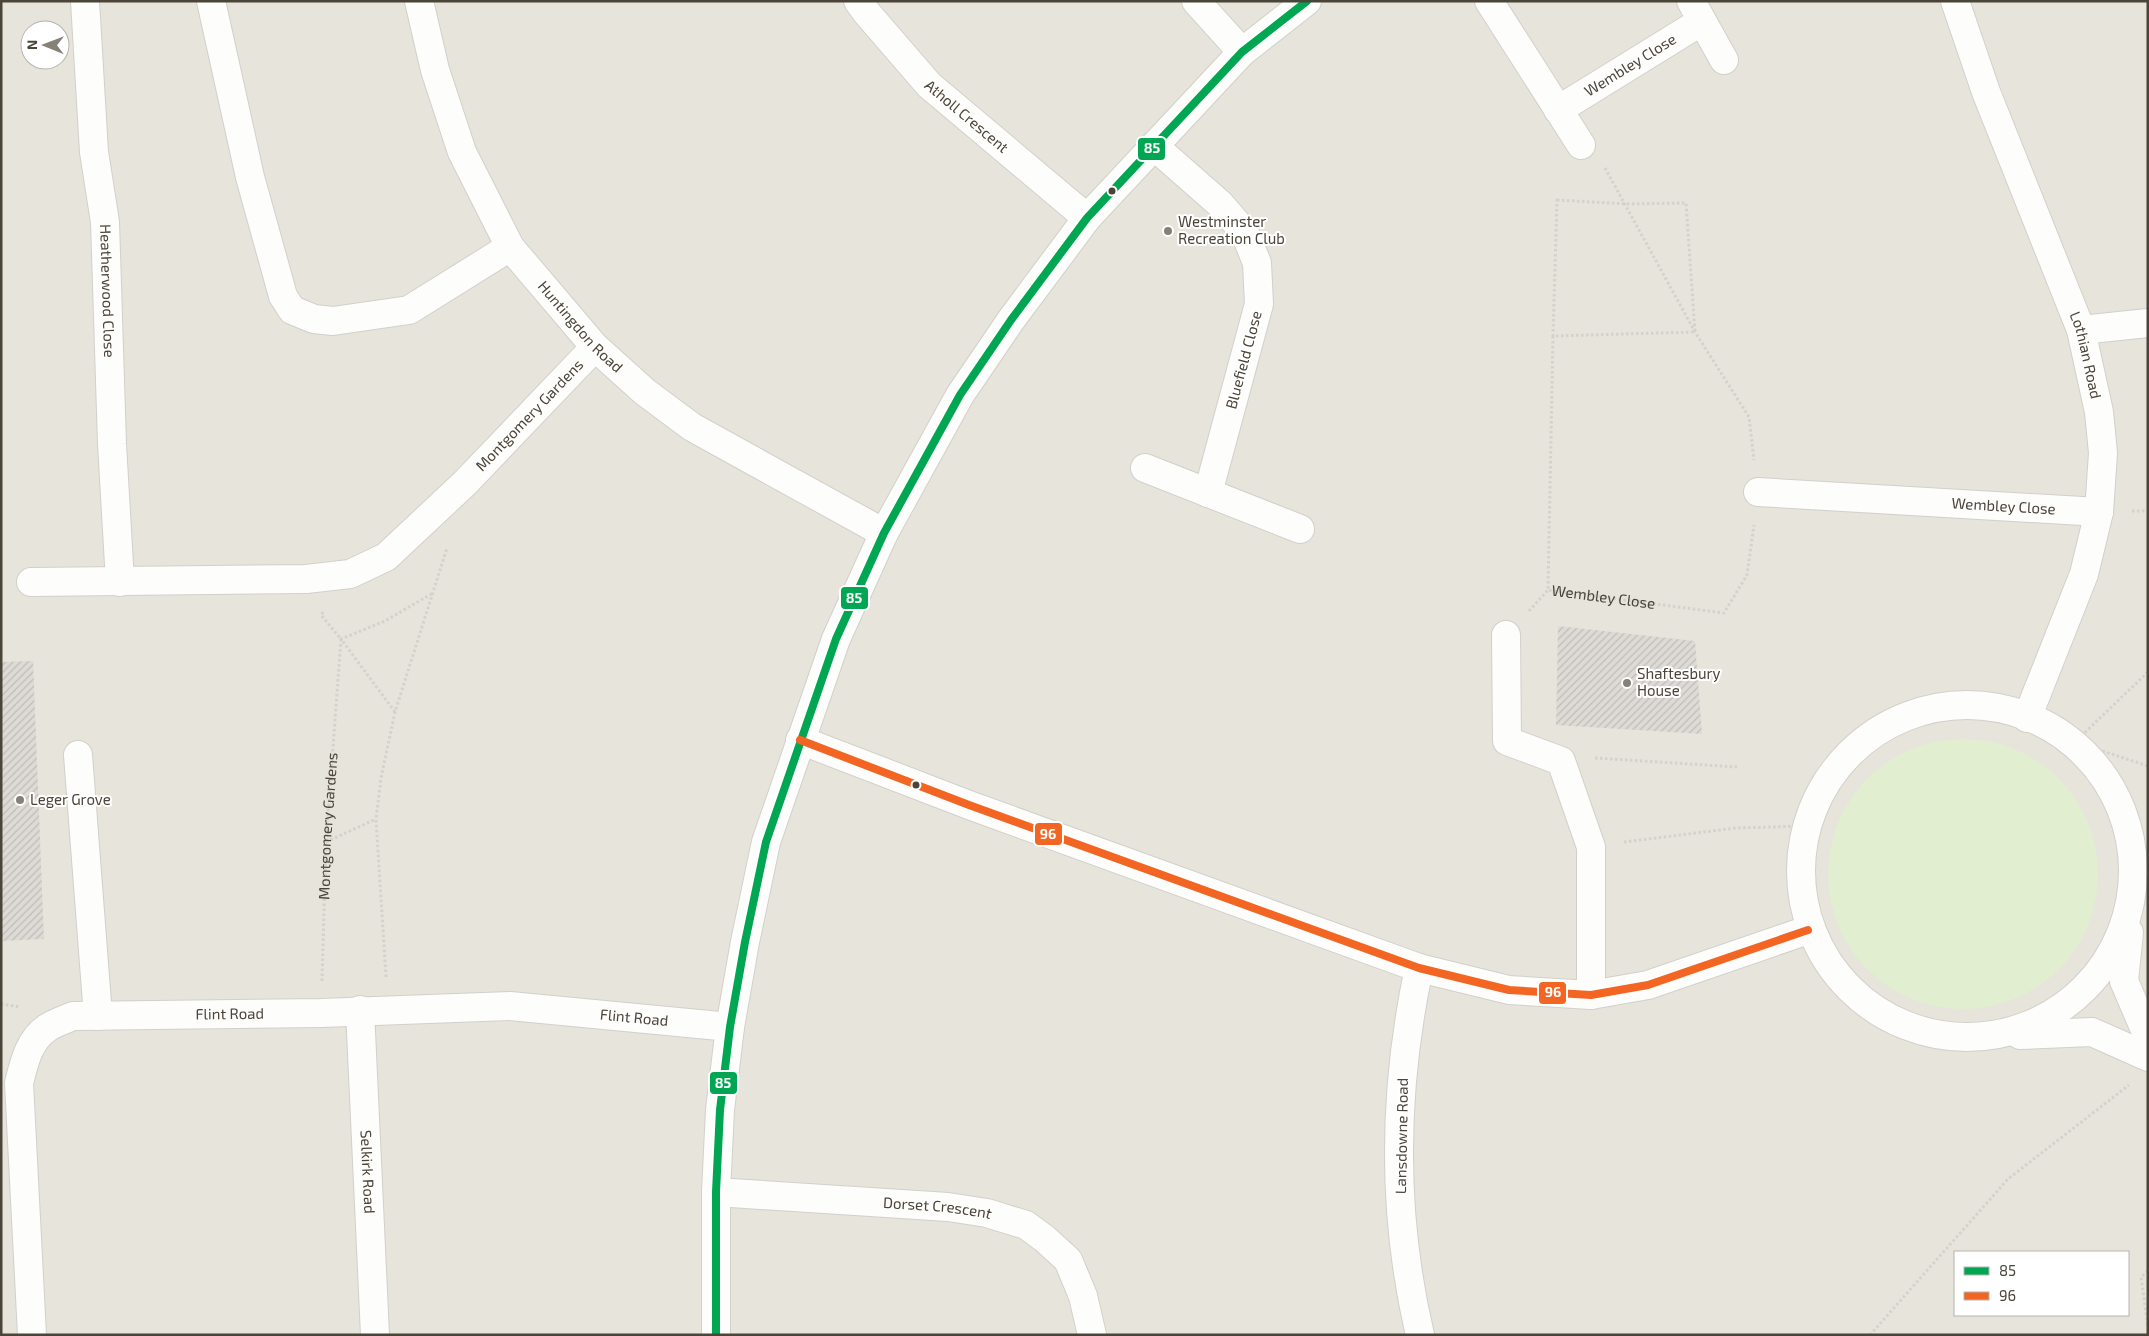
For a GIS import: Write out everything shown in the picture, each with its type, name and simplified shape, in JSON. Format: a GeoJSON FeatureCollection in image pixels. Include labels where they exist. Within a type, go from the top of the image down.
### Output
{"type":"FeatureCollection","features":[{"type":"Feature","properties":{"kind":"street","name":"Heatherwood Close"},"geometry":{"type":"LineString","coordinates":[[86,1],[94,152],[104,222],[112,444],[120,582]]}},
{"type":"Feature","properties":{"kind":"street"},"geometry":{"type":"LineString","coordinates":[[211,1],[250,177],[282,296],[292,310],[314,319],[333,321],[409,310],[510,247]]}},
{"type":"Feature","properties":{"kind":"street","name":"Huntingdon Road"},"geometry":{"type":"LineString","coordinates":[[419,1],[435,70],[462,152],[510,247],[595,348],[645,392],[692,427],[884,533]]}},
{"type":"Feature","properties":{"kind":"street","name":"Atholl Crescent"},"geometry":{"type":"LineString","coordinates":[[858,1],[930,85],[1087,218]]}},
{"type":"Feature","properties":{"kind":"street"},"geometry":{"type":"LineString","coordinates":[[1196,1],[1242,52]]}},
{"type":"Feature","properties":{"kind":"street"},"geometry":{"type":"LineString","coordinates":[[716,1335],[716,1192],[720,1110],[730,1027],[745,942],[766,842],[836,639],[884,533],[960,395],[1011,320],[1087,218],[1242,52],[1307,1]]}},
{"type":"Feature","properties":{"kind":"street"},"geometry":{"type":"LineString","coordinates":[[1489,1],[1581,145]]}},
{"type":"Feature","properties":{"kind":"street","name":"Lothian Road"},"geometry":{"type":"LineString","coordinates":[[1955,1],[1986,92],[2080,330],[2099,412],[2104,453],[2099,512],[2084,574],[2027,718]]}},
{"type":"Feature","properties":{"kind":"street","name":"Wembley Close"},"geometry":{"type":"LineString","coordinates":[[1558,110],[1696,11],[1724,60]]}},
{"type":"Feature","properties":{"kind":"street","name":"Bluefield Close"},"geometry":{"type":"LineString","coordinates":[[1154,146],[1226,211],[1245,233],[1257,263],[1259,304],[1208,493]]}},
{"type":"Feature","properties":{"kind":"street"},"geometry":{"type":"LineString","coordinates":[[2080,330],[2148,323]]}},
{"type":"Feature","properties":{"kind":"street","name":"Montgomery Gardens"},"geometry":{"type":"LineString","coordinates":[[31,582],[306,579],[350,574],[386,557],[472,476],[595,348]]}},
{"type":"Feature","properties":{"kind":"street"},"geometry":{"type":"LineString","coordinates":[[1145,468],[1300,529]]}},
{"type":"Feature","properties":{"kind":"street","name":"Wembley Close"},"geometry":{"type":"LineString","coordinates":[[1758,492],[2099,512]]}},
{"type":"Feature","properties":{"kind":"street"},"geometry":{"type":"LineString","coordinates":[[1506,634],[1507,741],[1562,761],[1591,847],[1591,995]]}},
{"type":"Feature","properties":{"kind":"street"},"geometry":{"type":"LineString","coordinates":[[2148,1036],[2124,981],[2135,869],[2121,803],[2075,742],[2009,709],[1968,704],[1913,713],[1869,736],[1835,770],[1807,826],[1799,900],[1812,941],[1838,981],[1887,1017],[1927,1033],[1992,1036],[2092,1032],[2148,1057]]}},
{"type":"Feature","properties":{"kind":"street"},"geometry":{"type":"LineString","coordinates":[[800,740],[978,808],[1419,968],[1509,990],[1591,995],[1648,986],[1808,930]]}},
{"type":"Feature","properties":{"kind":"street"},"geometry":{"type":"LineString","coordinates":[[78,754],[98,1016]]}},
{"type":"Feature","properties":{"kind":"street"},"geometry":{"type":"LineString","coordinates":[[1992,1036],[2039,1022],[2090,984],[2113,954],[2131,906]]}},
{"type":"Feature","properties":{"kind":"street","name":"Lansdowne Road"},"geometry":{"type":"LineString","coordinates":[[1419,968],[1410,1009],[1399,1104],[1398,1184],[1412,1298],[1420,1335]]}},
{"type":"Feature","properties":{"kind":"street","name":"Flint Road"},"geometry":{"type":"LineString","coordinates":[[32,1335],[19,1083],[25,1058],[34,1040],[47,1027],[72,1016],[321,1013],[360,1010],[510,1006],[730,1027]]}},
{"type":"Feature","properties":{"kind":"street","name":"Selkirk Road"},"geometry":{"type":"LineString","coordinates":[[360,1010],[375,1335]]}},
{"type":"Feature","properties":{"kind":"street","name":"Dorset Crescent"},"geometry":{"type":"LineString","coordinates":[[716,1192],[948,1208],[988,1213],[1026,1225],[1068,1260],[1083,1296],[1092,1335]]}},
{"type":"Feature","properties":{"kind":"path","name":"Wembley Close"},"geometry":{"type":"LineString","coordinates":[[1581,145],[1601,162],[1626,204],[1695,332],[1749,416],[1758,492],[1747,575],[1724,613],[1548,590],[1553,336],[1558,200],[1626,204],[1686,203],[1695,332]]}},
{"type":"Feature","properties":{"kind":"path"},"geometry":{"type":"LineString","coordinates":[[1553,336],[1695,332]]}},
{"type":"Feature","properties":{"kind":"path"},"geometry":{"type":"LineString","coordinates":[[388,1010],[376,819],[381,778],[395,712],[447,547]]}},
{"type":"Feature","properties":{"kind":"path"},"geometry":{"type":"LineString","coordinates":[[350,574],[321,615],[395,712]]}},
{"type":"Feature","properties":{"kind":"path"},"geometry":{"type":"LineString","coordinates":[[341,639],[385,621],[434,593]]}},
{"type":"Feature","properties":{"kind":"path","name":"Montgomery Gardens"},"geometry":{"type":"LineString","coordinates":[[321,1013],[326,842],[341,639]]}},
{"type":"Feature","properties":{"kind":"path"},"geometry":{"type":"LineString","coordinates":[[2148,672],[2075,742],[2148,766]]}},
{"type":"Feature","properties":{"kind":"path"},"geometry":{"type":"LineString","coordinates":[[1562,761],[1597,758],[1737,767]]}},
{"type":"Feature","properties":{"kind":"path"},"geometry":{"type":"LineString","coordinates":[[326,842],[376,819]]}},
{"type":"Feature","properties":{"kind":"path"},"geometry":{"type":"LineString","coordinates":[[1591,847],[1736,828],[1807,826]]}},
{"type":"Feature","properties":{"kind":"path"},"geometry":{"type":"LineString","coordinates":[[1870,1335],[2008,1179],[2132,1082]]}},
{"type":"Feature","properties":{"kind":"path"},"geometry":{"type":"LineString","coordinates":[[2148,1272],[2141,1277],[2148,1326]]}},
{"type":"Feature","properties":{"kind":"shaded area"},"geometry":{"type":"Polygon","coordinates":[[[1,1],[2148,1],[2148,1335],[1,1335],[1,1]]]}},
{"type":"Feature","properties":{"kind":"green space"},"geometry":{"type":"Polygon","coordinates":[[[1963,739],[2002,745],[2027,755],[2058,779],[2082,810],[2092,835],[2098,874],[2092,913],[2082,938],[2058,969],[2027,993],[2002,1003],[1963,1009],[1924,1003],[1899,993],[1868,969],[1844,938],[1834,913],[1828,874],[1834,835],[1844,810],[1868,779],[1899,755],[1924,745],[1963,739]]]}},
{"type":"Feature","properties":{"kind":"building","name":"Shaftesbury House"},"geometry":{"type":"Polygon","coordinates":[[[1558,626],[1695,641],[1702,734],[1556,725],[1558,626]]]}},
{"type":"Feature","properties":{"kind":"building","name":"Leger Grove"},"geometry":{"type":"Polygon","coordinates":[[[33,661],[44,939],[1,941],[1,662],[33,661]]]}},
{"type":"Feature","properties":{"kind":"transit line","name":"85"},"geometry":{"type":"LineString","coordinates":[[716,1335],[716,1192],[720,1110],[730,1027],[745,942],[766,842],[836,639],[884,533],[960,395],[1011,320],[1087,218],[1242,52],[1307,1]]}},
{"type":"Feature","properties":{"kind":"transit line","name":"96"},"geometry":{"type":"LineString","coordinates":[[800,740],[969,805],[1419,968],[1509,990],[1591,995],[1648,985],[1808,930]]}},
{"type":"Feature","properties":{"kind":"place","name":"Westminster Recreation Club"},"geometry":{"type":"Point","coordinates":[1168,231]}},
{"type":"Feature","properties":{"kind":"place","name":"Shaftesbury House"},"geometry":{"type":"Point","coordinates":[1627,683]}},
{"type":"Feature","properties":{"kind":"place","name":"Leger Grove"},"geometry":{"type":"Point","coordinates":[20,800]}}]}
